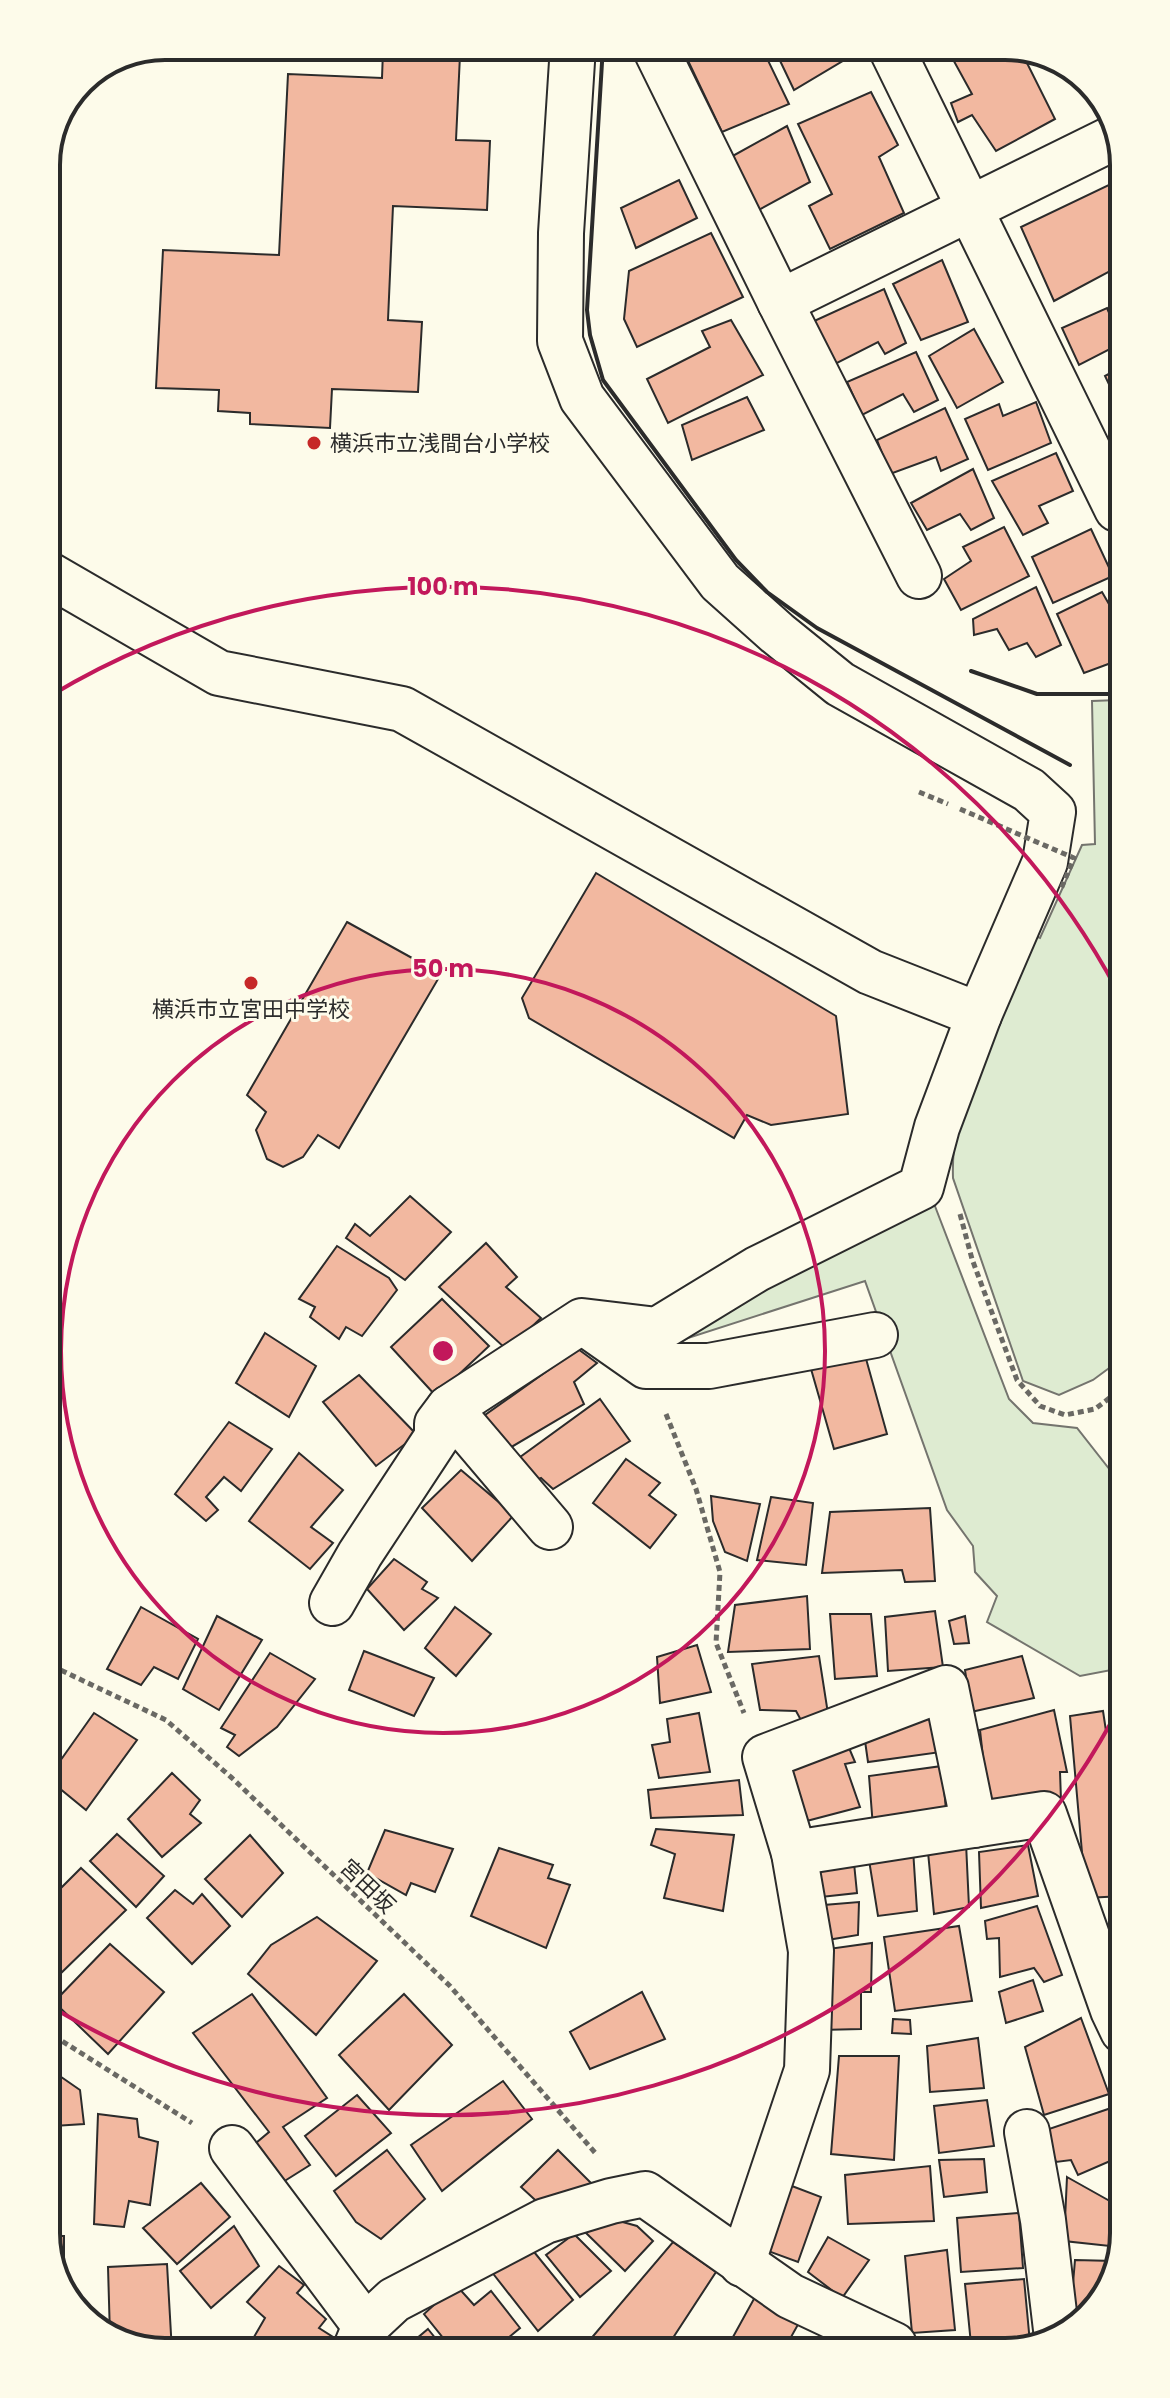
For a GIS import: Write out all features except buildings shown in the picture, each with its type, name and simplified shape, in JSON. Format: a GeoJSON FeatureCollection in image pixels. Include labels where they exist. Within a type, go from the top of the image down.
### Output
{"type":"FeatureCollection","features":[{"type":"Feature","properties":{"kind":"street"},"geometry":{"type":"LineString","coordinates":[[332,1603],[360,1554],[437,1437],[437,1424],[449,1408],[582,1321],[657,1330],[757,1269],[921,1187],[937,1127],[979,1015],[1045,862],[1053,812],[1029,790],[840,684],[777,633],[720,582],[582,398],[560,341],[561,233],[572,60]]}},
{"type":"Feature","properties":{"kind":"street"},"geometry":{"type":"LineString","coordinates":[[661,60],[919,576]]}},
{"type":"Feature","properties":{"kind":"street"},"geometry":{"type":"LineString","coordinates":[[897,60],[1110,495]]}},
{"type":"Feature","properties":{"kind":"street"},"geometry":{"type":"LineString","coordinates":[[780,302],[1107,141]]}},
{"type":"Feature","properties":{"kind":"street"},"geometry":{"type":"LineString","coordinates":[[60,581],[219,673],[402,709],[870,972],[979,1015]]}},
{"type":"Feature","properties":{"kind":"street"},"geometry":{"type":"LineString","coordinates":[[582,1321],[646,1366],[709,1366],[875,1335]]}},
{"type":"Feature","properties":{"kind":"street"},"geometry":{"type":"LineString","coordinates":[[449,1408],[550,1527]]}},
{"type":"Feature","properties":{"kind":"street"},"geometry":{"type":"LineString","coordinates":[[742,2264],[807,2070],[811,1951],[794,1853],[765,1757],[946,1688],[974,1825]]}},
{"type":"Feature","properties":{"kind":"street"},"geometry":{"type":"LineString","coordinates":[[794,1853],[1044,1814],[1110,2001]]}},
{"type":"Feature","properties":{"kind":"street"},"geometry":{"type":"LineString","coordinates":[[1027,2132],[1043,2220],[1055,2324]]}},
{"type":"Feature","properties":{"kind":"street"},"geometry":{"type":"LineString","coordinates":[[232,2148],[361,2338],[394,2300],[545,2221],[645,2194],[790,2296],[879,2338]]}},
{"type":"Feature","properties":{"kind":"path"},"geometry":{"type":"LineString","coordinates":[[919,792],[1074,858],[1061,889]]}},
{"type":"Feature","properties":{"kind":"path"},"geometry":{"type":"LineString","coordinates":[[957,1203],[972,1259],[1017,1380],[1040,1406],[1065,1415],[1095,1409],[1110,1398]]}},
{"type":"Feature","properties":{"kind":"path"},"geometry":{"type":"LineString","coordinates":[[662,1403],[696,1489],[720,1572],[716,1643],[733,1690],[765,1757]]}},
{"type":"Feature","properties":{"kind":"path","name":"宮田坂"},"geometry":{"type":"LineString","coordinates":[[60,1670],[166,1720],[232,1778],[450,1986],[600,2158]]}},
{"type":"Feature","properties":{"kind":"path"},"geometry":{"type":"LineString","coordinates":[[60,2040],[232,2148]]}},
{"type":"Feature","properties":{"kind":"green space"},"geometry":{"type":"Polygon","coordinates":[[[1110,700],[1110,1367],[1093,1380],[1059,1395],[1023,1381],[953,1178],[954,1147],[966,1084],[976,1052],[1024,931],[1040,938],[1082,845],[1095,844],[1092,701],[1110,700]]]}},
{"type":"Feature","properties":{"kind":"green space"},"geometry":{"type":"Polygon","coordinates":[[[933,1201],[1009,1399],[1033,1423],[1077,1428],[1110,1470],[1110,1670],[1080,1676],[987,1622],[997,1596],[975,1572],[973,1546],[947,1510],[865,1281],[660,1347],[740,1291],[933,1201]]]}},
{"type":"Feature","properties":{"kind":"wall"},"geometry":{"type":"LineString","coordinates":[[602,60],[587,310],[590,335],[603,380],[736,560],[767,592],[817,628],[1070,765]]}},
{"type":"Feature","properties":{"kind":"wall"},"geometry":{"type":"LineString","coordinates":[[971,671],[1037,694],[1110,694]]}},
{"type":"Feature","properties":{"kind":"place","name":"横浜市立浅間台小学校"},"geometry":{"type":"Point","coordinates":[314,443]}},
{"type":"Feature","properties":{"kind":"place","name":"横浜市立宮田中学校"},"geometry":{"type":"Point","coordinates":[251,983]}}]}
